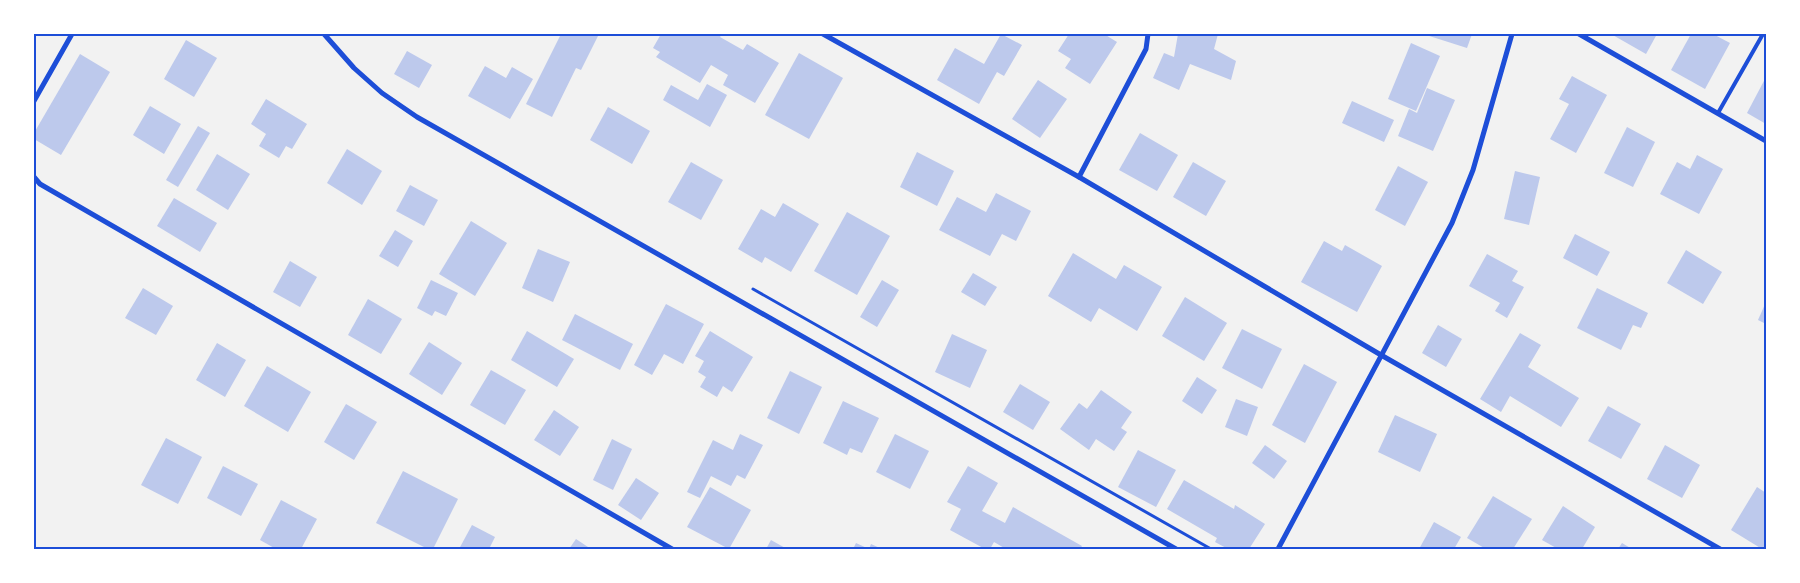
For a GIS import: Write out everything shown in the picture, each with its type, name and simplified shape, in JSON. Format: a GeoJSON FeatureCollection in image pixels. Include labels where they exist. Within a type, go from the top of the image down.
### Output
{"type":"FeatureCollection","features":[{"type":"Feature","properties":{"kind":"street"},"geometry":{"type":"LineString","coordinates":[[34,101],[72,34]]}},
{"type":"Feature","properties":{"kind":"street"},"geometry":{"type":"LineString","coordinates":[[324,34],[354,68],[382,93],[417,117],[1176,549]]}},
{"type":"Feature","properties":{"kind":"street"},"geometry":{"type":"LineString","coordinates":[[822,34],[1079,177],[1381,355],[1720,549]]}},
{"type":"Feature","properties":{"kind":"street"},"geometry":{"type":"LineString","coordinates":[[1079,177],[1146,49],[1148,34]]}},
{"type":"Feature","properties":{"kind":"street"},"geometry":{"type":"LineString","coordinates":[[1278,549],[1455,214],[1473,170],[1512,34]]}},
{"type":"Feature","properties":{"kind":"street"},"geometry":{"type":"LineString","coordinates":[[1578,34],[1766,141]]}},
{"type":"Feature","properties":{"kind":"street"},"geometry":{"type":"LineString","coordinates":[[34,177],[40,184],[672,549]]}},
{"type":"Feature","properties":{"kind":"lane"},"geometry":{"type":"LineString","coordinates":[[1718,113],[1762,34]]}},
{"type":"Feature","properties":{"kind":"building"},"geometry":{"type":"Polygon","coordinates":[[[561,34],[593,34],[598,36],[581,70],[576,68],[552,117],[526,104],[561,34]]]}},
{"type":"Feature","properties":{"kind":"building"},"geometry":{"type":"Polygon","coordinates":[[[661,34],[722,34],[720,37],[743,50],[747,44],[779,63],[755,103],[723,85],[728,75],[711,65],[700,83],[656,57],[660,52],[653,48],[661,34]]]}},
{"type":"Feature","properties":{"kind":"building"},"geometry":{"type":"Polygon","coordinates":[[[1001,34],[1022,45],[1004,76],[997,72],[979,104],[937,80],[955,48],[984,64],[1001,34]]]}},
{"type":"Feature","properties":{"kind":"building"},"geometry":{"type":"Polygon","coordinates":[[[1069,34],[1104,34],[1117,42],[1090,84],[1065,68],[1071,59],[1058,51],[1069,34]]]}},
{"type":"Feature","properties":{"kind":"building"},"geometry":{"type":"Polygon","coordinates":[[[1178,34],[1218,34],[1214,49],[1236,61],[1231,80],[1190,64],[1179,90],[1153,78],[1164,53],[1174,57],[1178,34]]]}},
{"type":"Feature","properties":{"kind":"building"},"geometry":{"type":"Polygon","coordinates":[[[1423,34],[1472,34],[1467,48],[1423,34]]]}},
{"type":"Feature","properties":{"kind":"building"},"geometry":{"type":"Polygon","coordinates":[[[1611,34],[1657,34],[1646,54],[1611,34]]]}},
{"type":"Feature","properties":{"kind":"building"},"geometry":{"type":"Polygon","coordinates":[[[1691,34],[1713,34],[1730,43],[1705,89],[1671,70],[1691,34]]]}},
{"type":"Feature","properties":{"kind":"building"},"geometry":{"type":"Polygon","coordinates":[[[186,40],[217,58],[194,97],[164,79],[186,40]]]}},
{"type":"Feature","properties":{"kind":"building"},"geometry":{"type":"Polygon","coordinates":[[[1411,43],[1440,56],[1416,111],[1388,99],[1411,43]]]}},
{"type":"Feature","properties":{"kind":"building"},"geometry":{"type":"Polygon","coordinates":[[[407,51],[432,65],[419,88],[394,74],[407,51]]]}},
{"type":"Feature","properties":{"kind":"building"},"geometry":{"type":"Polygon","coordinates":[[[799,53],[843,78],[809,139],[765,115],[799,53]]]}},
{"type":"Feature","properties":{"kind":"building"},"geometry":{"type":"Polygon","coordinates":[[[80,54],[110,72],[61,155],[34,139],[34,133],[80,54]]]}},
{"type":"Feature","properties":{"kind":"building"},"geometry":{"type":"Polygon","coordinates":[[[485,66],[506,78],[512,67],[533,79],[510,119],[468,96],[485,66]]]}},
{"type":"Feature","properties":{"kind":"building"},"geometry":{"type":"Polygon","coordinates":[[[1572,76],[1607,95],[1576,153],[1550,139],[1569,104],[1559,99],[1572,76]]]}},
{"type":"Feature","properties":{"kind":"building"},"geometry":{"type":"Polygon","coordinates":[[[1766,77],[1766,124],[1747,113],[1766,77]]]}},
{"type":"Feature","properties":{"kind":"building"},"geometry":{"type":"Polygon","coordinates":[[[1038,80],[1067,99],[1040,138],[1012,119],[1038,80]]]}},
{"type":"Feature","properties":{"kind":"building"},"geometry":{"type":"Polygon","coordinates":[[[707,84],[727,95],[710,127],[663,100],[671,85],[698,100],[707,84]]]}},
{"type":"Feature","properties":{"kind":"building"},"geometry":{"type":"Polygon","coordinates":[[[1427,88],[1455,100],[1433,151],[1398,136],[1409,109],[1417,113],[1427,88]]]}},
{"type":"Feature","properties":{"kind":"building"},"geometry":{"type":"Polygon","coordinates":[[[266,99],[307,124],[292,149],[286,146],[279,158],[259,146],[266,134],[251,124],[266,99]]]}},
{"type":"Feature","properties":{"kind":"building"},"geometry":{"type":"Polygon","coordinates":[[[1352,101],[1394,120],[1384,142],[1342,123],[1352,101]]]}},
{"type":"Feature","properties":{"kind":"building"},"geometry":{"type":"Polygon","coordinates":[[[150,106],[181,124],[164,154],[133,135],[150,106]]]}},
{"type":"Feature","properties":{"kind":"building"},"geometry":{"type":"Polygon","coordinates":[[[608,107],[650,131],[632,164],[590,140],[608,107]]]}},
{"type":"Feature","properties":{"kind":"building"},"geometry":{"type":"Polygon","coordinates":[[[198,126],[210,133],[178,187],[166,180],[198,126]]]}},
{"type":"Feature","properties":{"kind":"building"},"geometry":{"type":"Polygon","coordinates":[[[1627,127],[1655,142],[1633,187],[1604,173],[1627,127]]]}},
{"type":"Feature","properties":{"kind":"building"},"geometry":{"type":"Polygon","coordinates":[[[1140,133],[1178,155],[1157,191],[1119,170],[1140,133]]]}},
{"type":"Feature","properties":{"kind":"building"},"geometry":{"type":"Polygon","coordinates":[[[347,149],[382,171],[362,205],[327,183],[347,149]]]}},
{"type":"Feature","properties":{"kind":"building"},"geometry":{"type":"Polygon","coordinates":[[[917,152],[954,171],[937,206],[900,187],[917,152]]]}},
{"type":"Feature","properties":{"kind":"building"},"geometry":{"type":"Polygon","coordinates":[[[217,154],[250,174],[228,210],[196,190],[217,154]]]}},
{"type":"Feature","properties":{"kind":"building"},"geometry":{"type":"Polygon","coordinates":[[[1697,155],[1723,169],[1699,214],[1660,194],[1677,162],[1690,169],[1697,155]]]}},
{"type":"Feature","properties":{"kind":"building"},"geometry":{"type":"Polygon","coordinates":[[[691,162],[723,180],[701,220],[668,202],[691,162]]]}},
{"type":"Feature","properties":{"kind":"building"},"geometry":{"type":"Polygon","coordinates":[[[1193,162],[1226,181],[1206,216],[1173,197],[1193,162]]]}},
{"type":"Feature","properties":{"kind":"building"},"geometry":{"type":"Polygon","coordinates":[[[1398,166],[1428,182],[1405,226],[1375,210],[1398,166]]]}},
{"type":"Feature","properties":{"kind":"building"},"geometry":{"type":"Polygon","coordinates":[[[1515,171],[1540,177],[1529,225],[1504,219],[1515,171]]]}},
{"type":"Feature","properties":{"kind":"building"},"geometry":{"type":"Polygon","coordinates":[[[410,185],[438,200],[424,226],[396,211],[410,185]]]}},
{"type":"Feature","properties":{"kind":"building"},"geometry":{"type":"Polygon","coordinates":[[[996,193],[1031,211],[1016,241],[1002,234],[990,256],[939,230],[957,197],[986,212],[996,193]]]}},
{"type":"Feature","properties":{"kind":"building"},"geometry":{"type":"Polygon","coordinates":[[[174,198],[217,223],[200,252],[157,226],[174,198]]]}},
{"type":"Feature","properties":{"kind":"building"},"geometry":{"type":"Polygon","coordinates":[[[783,203],[819,224],[791,272],[765,257],[762,263],[738,249],[761,209],[775,217],[783,203]]]}},
{"type":"Feature","properties":{"kind":"building"},"geometry":{"type":"Polygon","coordinates":[[[847,212],[890,236],[857,295],[814,271],[847,212]]]}},
{"type":"Feature","properties":{"kind":"building"},"geometry":{"type":"Polygon","coordinates":[[[471,221],[507,243],[475,296],[439,274],[471,221]]]}},
{"type":"Feature","properties":{"kind":"building"},"geometry":{"type":"Polygon","coordinates":[[[395,230],[413,241],[398,267],[379,256],[395,230]]]}},
{"type":"Feature","properties":{"kind":"building"},"geometry":{"type":"Polygon","coordinates":[[[1575,234],[1610,252],[1597,276],[1563,258],[1575,234]]]}},
{"type":"Feature","properties":{"kind":"building"},"geometry":{"type":"Polygon","coordinates":[[[1324,241],[1342,251],[1345,245],[1382,266],[1357,312],[1301,282],[1324,241]]]}},
{"type":"Feature","properties":{"kind":"building"},"geometry":{"type":"Polygon","coordinates":[[[538,249],[570,262],[553,302],[522,288],[538,249]]]}},
{"type":"Feature","properties":{"kind":"building"},"geometry":{"type":"Polygon","coordinates":[[[1686,250],[1722,272],[1703,304],[1667,283],[1686,250]]]}},
{"type":"Feature","properties":{"kind":"building"},"geometry":{"type":"Polygon","coordinates":[[[1073,253],[1116,279],[1124,265],[1162,287],[1137,331],[1099,308],[1091,322],[1048,296],[1073,253]]]}},
{"type":"Feature","properties":{"kind":"building"},"geometry":{"type":"Polygon","coordinates":[[[1487,254],[1518,271],[1512,281],[1524,287],[1507,318],[1495,311],[1500,303],[1469,286],[1487,254]]]}},
{"type":"Feature","properties":{"kind":"building"},"geometry":{"type":"Polygon","coordinates":[[[290,261],[317,277],[300,307],[273,292],[290,261]]]}},
{"type":"Feature","properties":{"kind":"building"},"geometry":{"type":"Polygon","coordinates":[[[973,273],[997,287],[985,306],[961,292],[973,273]]]}},
{"type":"Feature","properties":{"kind":"building"},"geometry":{"type":"Polygon","coordinates":[[[431,280],[458,293],[446,316],[435,311],[432,316],[417,308],[431,280]]]}},
{"type":"Feature","properties":{"kind":"building"},"geometry":{"type":"Polygon","coordinates":[[[882,280],[899,290],[877,327],[860,317],[882,280]]]}},
{"type":"Feature","properties":{"kind":"building"},"geometry":{"type":"Polygon","coordinates":[[[143,288],[173,306],[156,335],[125,318],[143,288]]]}},
{"type":"Feature","properties":{"kind":"building"},"geometry":{"type":"Polygon","coordinates":[[[1597,288],[1648,313],[1641,328],[1633,325],[1621,350],[1577,328],[1597,288]]]}},
{"type":"Feature","properties":{"kind":"building"},"geometry":{"type":"Polygon","coordinates":[[[1185,297],[1227,323],[1204,361],[1162,336],[1185,297]]]}},
{"type":"Feature","properties":{"kind":"building"},"geometry":{"type":"Polygon","coordinates":[[[368,299],[402,319],[381,354],[348,335],[368,299]]]}},
{"type":"Feature","properties":{"kind":"building"},"geometry":{"type":"Polygon","coordinates":[[[1766,302],[1766,324],[1758,320],[1766,302]]]}},
{"type":"Feature","properties":{"kind":"building"},"geometry":{"type":"Polygon","coordinates":[[[666,304],[704,324],[683,364],[664,354],[652,375],[634,365],[666,304]]]}},
{"type":"Feature","properties":{"kind":"building"},"geometry":{"type":"Polygon","coordinates":[[[575,314],[633,344],[620,370],[562,340],[575,314]]]}},
{"type":"Feature","properties":{"kind":"building"},"geometry":{"type":"Polygon","coordinates":[[[1438,325],[1462,339],[1446,367],[1422,353],[1438,325]]]}},
{"type":"Feature","properties":{"kind":"building"},"geometry":{"type":"Polygon","coordinates":[[[1242,329],[1282,349],[1262,389],[1222,368],[1242,329]]]}},
{"type":"Feature","properties":{"kind":"building"},"geometry":{"type":"Polygon","coordinates":[[[527,331],[574,359],[557,387],[511,360],[527,331]]]}},
{"type":"Feature","properties":{"kind":"building"},"geometry":{"type":"Polygon","coordinates":[[[710,331],[753,357],[732,392],[723,386],[717,397],[700,387],[706,377],[698,372],[704,361],[695,356],[710,331]]]}},
{"type":"Feature","properties":{"kind":"building"},"geometry":{"type":"Polygon","coordinates":[[[1520,333],[1541,345],[1528,367],[1579,398],[1561,427],[1510,396],[1501,412],[1480,399],[1520,333]]]}},
{"type":"Feature","properties":{"kind":"building"},"geometry":{"type":"Polygon","coordinates":[[[952,334],[987,350],[970,388],[935,372],[952,334]]]}},
{"type":"Feature","properties":{"kind":"building"},"geometry":{"type":"Polygon","coordinates":[[[429,342],[462,363],[442,395],[409,374],[429,342]]]}},
{"type":"Feature","properties":{"kind":"building"},"geometry":{"type":"Polygon","coordinates":[[[217,343],[246,360],[225,397],[196,380],[217,343]]]}},
{"type":"Feature","properties":{"kind":"building"},"geometry":{"type":"Polygon","coordinates":[[[1304,364],[1337,382],[1305,443],[1272,425],[1304,364]]]}},
{"type":"Feature","properties":{"kind":"building"},"geometry":{"type":"Polygon","coordinates":[[[267,366],[311,392],[288,432],[244,406],[267,366]]]}},
{"type":"Feature","properties":{"kind":"building"},"geometry":{"type":"Polygon","coordinates":[[[491,370],[526,390],[505,425],[470,405],[491,370]]]}},
{"type":"Feature","properties":{"kind":"building"},"geometry":{"type":"Polygon","coordinates":[[[790,371],[822,387],[799,434],[767,418],[790,371]]]}},
{"type":"Feature","properties":{"kind":"building"},"geometry":{"type":"Polygon","coordinates":[[[1197,377],[1217,390],[1202,414],[1182,401],[1197,377]]]}},
{"type":"Feature","properties":{"kind":"building"},"geometry":{"type":"Polygon","coordinates":[[[1020,384],[1050,402],[1033,430],[1003,412],[1020,384]]]}},
{"type":"Feature","properties":{"kind":"building"},"geometry":{"type":"Polygon","coordinates":[[[1101,390],[1132,412],[1121,428],[1127,432],[1114,451],[1096,439],[1089,450],[1060,429],[1079,403],[1087,409],[1101,390]]]}},
{"type":"Feature","properties":{"kind":"building"},"geometry":{"type":"Polygon","coordinates":[[[1236,399],[1258,407],[1247,436],[1225,427],[1236,399]]]}},
{"type":"Feature","properties":{"kind":"building"},"geometry":{"type":"Polygon","coordinates":[[[843,401],[879,418],[862,453],[850,448],[847,455],[823,443],[843,401]]]}},
{"type":"Feature","properties":{"kind":"building"},"geometry":{"type":"Polygon","coordinates":[[[346,404],[377,422],[354,460],[324,442],[346,404]]]}},
{"type":"Feature","properties":{"kind":"building"},"geometry":{"type":"Polygon","coordinates":[[[1608,406],[1641,424],[1621,459],[1588,441],[1608,406]]]}},
{"type":"Feature","properties":{"kind":"building"},"geometry":{"type":"Polygon","coordinates":[[[554,410],[579,427],[560,456],[534,440],[554,410]]]}},
{"type":"Feature","properties":{"kind":"building"},"geometry":{"type":"Polygon","coordinates":[[[1395,415],[1437,434],[1420,472],[1378,452],[1395,415]]]}},
{"type":"Feature","properties":{"kind":"building"},"geometry":{"type":"Polygon","coordinates":[[[740,434],[763,445],[745,479],[737,475],[731,486],[711,476],[700,498],[687,492],[713,440],[733,450],[740,434]]]}},
{"type":"Feature","properties":{"kind":"building"},"geometry":{"type":"Polygon","coordinates":[[[895,434],[929,451],[910,489],[876,472],[895,434]]]}},
{"type":"Feature","properties":{"kind":"building"},"geometry":{"type":"Polygon","coordinates":[[[166,438],[202,457],[178,504],[141,485],[166,438]]]}},
{"type":"Feature","properties":{"kind":"building"},"geometry":{"type":"Polygon","coordinates":[[[612,439],[632,449],[613,490],[593,480],[612,439]]]}},
{"type":"Feature","properties":{"kind":"building"},"geometry":{"type":"Polygon","coordinates":[[[1265,445],[1287,461],[1274,479],[1252,463],[1265,445]]]}},
{"type":"Feature","properties":{"kind":"building"},"geometry":{"type":"Polygon","coordinates":[[[1665,445],[1700,465],[1682,498],[1647,479],[1665,445]]]}},
{"type":"Feature","properties":{"kind":"building"},"geometry":{"type":"Polygon","coordinates":[[[1138,450],[1176,470],[1156,507],[1118,487],[1138,450]]]}},
{"type":"Feature","properties":{"kind":"building"},"geometry":{"type":"Polygon","coordinates":[[[223,466],[258,484],[241,516],[207,498],[223,466]]]}},
{"type":"Feature","properties":{"kind":"building"},"geometry":{"type":"Polygon","coordinates":[[[968,466],[998,483],[982,511],[1005,523],[1013,507],[1082,546],[1080,549],[1006,549],[994,542],[990,549],[985,549],[950,530],[961,509],[947,502],[968,466]]]}},
{"type":"Feature","properties":{"kind":"building"},"geometry":{"type":"Polygon","coordinates":[[[403,471],[458,499],[433,549],[428,549],[376,523],[403,471]]]}},
{"type":"Feature","properties":{"kind":"building"},"geometry":{"type":"Polygon","coordinates":[[[636,478],[659,493],[641,520],[618,505],[636,478]]]}},
{"type":"Feature","properties":{"kind":"building"},"geometry":{"type":"Polygon","coordinates":[[[1184,480],[1234,509],[1235,505],[1265,524],[1249,549],[1228,549],[1215,542],[1217,538],[1167,509],[1184,480]]]}},
{"type":"Feature","properties":{"kind":"building"},"geometry":{"type":"Polygon","coordinates":[[[710,487],[751,510],[729,549],[687,527],[710,487]]]}},
{"type":"Feature","properties":{"kind":"building"},"geometry":{"type":"Polygon","coordinates":[[[1757,487],[1766,493],[1766,549],[1762,549],[1731,530],[1757,487]]]}},
{"type":"Feature","properties":{"kind":"building"},"geometry":{"type":"Polygon","coordinates":[[[1493,496],[1532,519],[1513,549],[1486,549],[1467,538],[1493,496]]]}},
{"type":"Feature","properties":{"kind":"building"},"geometry":{"type":"Polygon","coordinates":[[[281,500],[317,519],[301,549],[276,549],[260,540],[281,500]]]}},
{"type":"Feature","properties":{"kind":"building"},"geometry":{"type":"Polygon","coordinates":[[[1563,506],[1595,527],[1582,549],[1558,549],[1542,540],[1563,506]]]}},
{"type":"Feature","properties":{"kind":"building"},"geometry":{"type":"Polygon","coordinates":[[[1434,522],[1461,537],[1454,549],[1419,549],[1434,522]]]}},
{"type":"Feature","properties":{"kind":"building"},"geometry":{"type":"Polygon","coordinates":[[[472,525],[495,537],[489,549],[459,549],[472,525]]]}},
{"type":"Feature","properties":{"kind":"building"},"geometry":{"type":"Polygon","coordinates":[[[576,539],[591,549],[569,549],[576,539]]]}},
{"type":"Feature","properties":{"kind":"building"},"geometry":{"type":"Polygon","coordinates":[[[771,540],[787,549],[766,549],[771,540]]]}},
{"type":"Feature","properties":{"kind":"building"},"geometry":{"type":"Polygon","coordinates":[[[856,543],[869,549],[853,549],[856,543]]]}},
{"type":"Feature","properties":{"kind":"building"},"geometry":{"type":"Polygon","coordinates":[[[1622,543],[1632,549],[1618,549],[1622,543]]]}},
{"type":"Feature","properties":{"kind":"building"},"geometry":{"type":"Polygon","coordinates":[[[871,544],[882,549],[869,549],[871,544]]]}}]}
